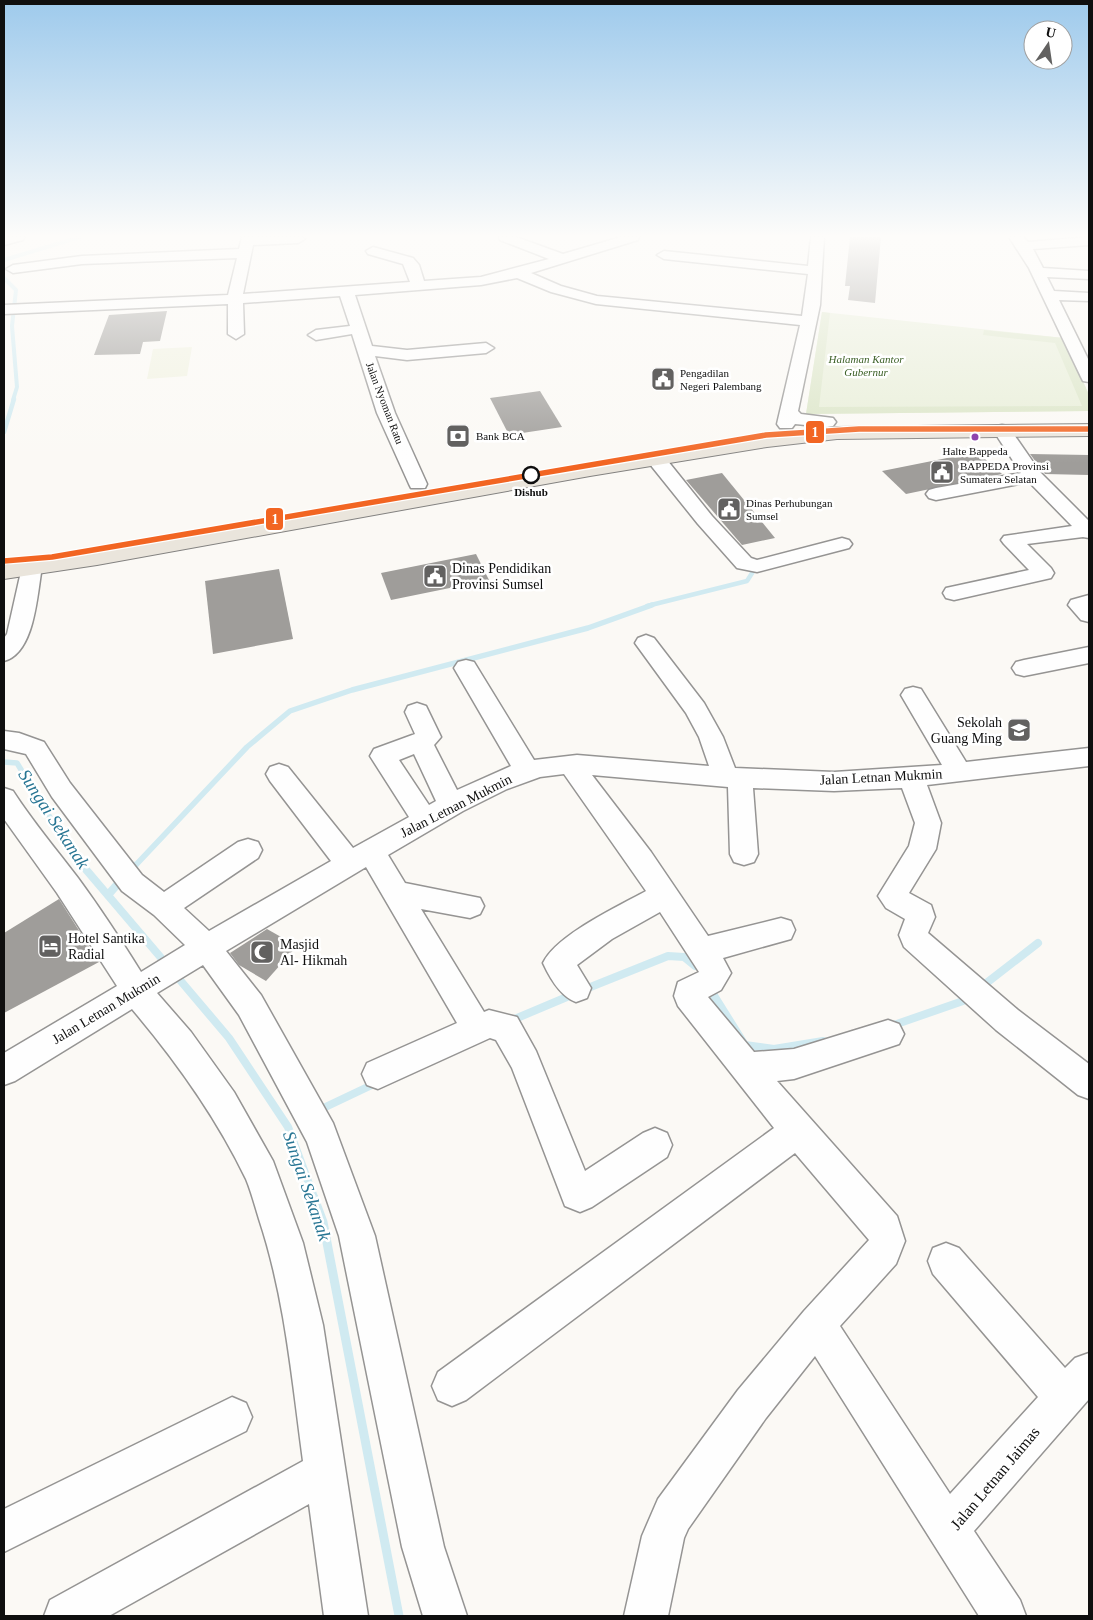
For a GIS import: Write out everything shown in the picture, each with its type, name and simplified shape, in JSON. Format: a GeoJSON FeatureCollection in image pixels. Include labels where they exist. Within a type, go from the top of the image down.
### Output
{"type":"FeatureCollection","features":[{"type":"Feature","properties":{"kind":"main road"},"geometry":{"type":"LineString","coordinates":[[832,428],[910,420],[1089,421]]}},
{"type":"Feature","properties":{"kind":"main road"},"geometry":{"type":"LineString","coordinates":[[4,572],[417,502],[656,459],[789,425]]}},
{"type":"Feature","properties":{"kind":"main road"},"geometry":{"type":"LineString","coordinates":[[4,554],[223,519],[749,428],[789,425],[832,428],[1089,430]]}},
{"type":"Feature","properties":{"kind":"street"},"geometry":{"type":"LineString","coordinates":[[235,313],[236,334]]}},
{"type":"Feature","properties":{"kind":"street","name":"Jalan Nyoman Ratu"},"geometry":{"type":"LineString","coordinates":[[353,313],[386,413],[418,484]]}},
{"type":"Feature","properties":{"kind":"street"},"geometry":{"type":"LineString","coordinates":[[723,313],[808,321]]}},
{"type":"Feature","properties":{"kind":"street"},"geometry":{"type":"LineString","coordinates":[[789,425],[810,313]]}},
{"type":"Feature","properties":{"kind":"street"},"geometry":{"type":"LineString","coordinates":[[1057,313],[1089,376]]}},
{"type":"Feature","properties":{"kind":"street"},"geometry":{"type":"LineString","coordinates":[[316,335],[358,329]]}},
{"type":"Feature","properties":{"kind":"street"},"geometry":{"type":"LineString","coordinates":[[365,350],[407,355],[486,348]]}},
{"type":"Feature","properties":{"kind":"street"},"geometry":{"type":"LineString","coordinates":[[789,425],[796,419],[832,428]]}},
{"type":"Feature","properties":{"kind":"street"},"geometry":{"type":"LineString","coordinates":[[1002,430],[1032,476],[1088,531]]}},
{"type":"Feature","properties":{"kind":"street"},"geometry":{"type":"LineString","coordinates":[[656,459],[704,520],[744,563],[757,566],[842,544]]}},
{"type":"Feature","properties":{"kind":"street"},"geometry":{"type":"LineString","coordinates":[[936,494],[1032,476]]}},
{"type":"Feature","properties":{"kind":"street"},"geometry":{"type":"LineString","coordinates":[[954,593],[1044,573],[1012,540],[1088,531]]}},
{"type":"Feature","properties":{"kind":"street"},"geometry":{"type":"LineString","coordinates":[[4,653],[18,636],[32,567]]}},
{"type":"Feature","properties":{"kind":"street"},"geometry":{"type":"LineString","coordinates":[[1089,602],[1079,605],[1089,615]]}},
{"type":"Feature","properties":{"kind":"street"},"geometry":{"type":"LineString","coordinates":[[646,643],[696,709],[733,777],[744,854]]}},
{"type":"Feature","properties":{"kind":"street"},"geometry":{"type":"LineString","coordinates":[[1024,668],[1089,655]]}},
{"type":"Feature","properties":{"kind":"street"},"geometry":{"type":"LineString","coordinates":[[466,668],[527,771]]}},
{"type":"Feature","properties":{"kind":"street"},"geometry":{"type":"LineString","coordinates":[[913,695],[960,773]]}},
{"type":"Feature","properties":{"kind":"street"},"geometry":{"type":"LineString","coordinates":[[417,712],[429,735],[428,739],[383,756],[425,820]]}},
{"type":"Feature","properties":{"kind":"street"},"geometry":{"type":"LineString","coordinates":[[4,740],[19,742],[35,748],[61,790],[124,874],[164,907],[201,952],[250,1005],[300,1092],[321,1135],[357,1236],[423,1547],[445,1616]]}},
{"type":"Feature","properties":{"kind":"street"},"geometry":{"type":"LineString","coordinates":[[420,742],[452,806]]}},
{"type":"Feature","properties":{"kind":"street","name":"Jalan Letnan Mukmin"},"geometry":{"type":"LineString","coordinates":[[4,1070],[360,857],[505,778],[527,771],[571,765],[733,777],[842,782],[960,773],[1089,757]]}},
{"type":"Feature","properties":{"kind":"street"},"geometry":{"type":"LineString","coordinates":[[571,765],[664,895],[716,974],[705,984],[689,992],[689,996],[797,1130],[884,1229],[887,1241],[878,1257],[817,1324],[752,1404],[673,1514],[663,1536],[646,1616]]}},
{"type":"Feature","properties":{"kind":"street"},"geometry":{"type":"LineString","coordinates":[[278,774],[397,894],[491,1027],[526,1062],[577,1194],[580,1195],[654,1145]]}},
{"type":"Feature","properties":{"kind":"street"},"geometry":{"type":"LineString","coordinates":[[911,777],[928,823],[922,850],[892,896],[920,914],[921,918],[913,933],[914,938],[976,992],[1089,1084]]}},
{"type":"Feature","properties":{"kind":"street"},"geometry":{"type":"LineString","coordinates":[[4,798],[25,831],[142,987],[222,1103],[261,1173],[285,1243],[304,1326],[346,1616]]}},
{"type":"Feature","properties":{"kind":"street"},"geometry":{"type":"LineString","coordinates":[[164,907],[248,850]]}},
{"type":"Feature","properties":{"kind":"street"},"geometry":{"type":"LineString","coordinates":[[397,894],[470,906]]}},
{"type":"Feature","properties":{"kind":"street"},"geometry":{"type":"LineString","coordinates":[[576,988],[559,961],[602,930],[664,895]]}},
{"type":"Feature","properties":{"kind":"street"},"geometry":{"type":"LineString","coordinates":[[701,950],[781,930]]}},
{"type":"Feature","properties":{"kind":"street"},"geometry":{"type":"LineString","coordinates":[[378,1074],[491,1027]]}},
{"type":"Feature","properties":{"kind":"street"},"geometry":{"type":"LineString","coordinates":[[746,1068],[794,1064],[888,1034]]}},
{"type":"Feature","properties":{"kind":"street"},"geometry":{"type":"LineString","coordinates":[[452,1386],[797,1130]]}},
{"type":"Feature","properties":{"kind":"street"},"geometry":{"type":"LineString","coordinates":[[946,1261],[1077,1385]]}},
{"type":"Feature","properties":{"kind":"street"},"geometry":{"type":"LineString","coordinates":[[817,1324],[947,1530]]}},
{"type":"Feature","properties":{"kind":"street","name":"Jalan Letnan Jaimas"},"geometry":{"type":"LineString","coordinates":[[1004,1616],[947,1530],[1077,1385]]}},
{"type":"Feature","properties":{"kind":"street"},"geometry":{"type":"LineString","coordinates":[[4,1531],[232,1417]]}},
{"type":"Feature","properties":{"kind":"street"},"geometry":{"type":"LineString","coordinates":[[66,1616],[326,1472]]}},
{"type":"Feature","properties":{"kind":"green space","name":"Halaman Kantor Gubernur"},"geometry":{"type":"Polygon","coordinates":[[[822,313],[1064,338],[1089,395],[1089,411],[806,414],[822,313]]]}},
{"type":"Feature","properties":{"kind":"green space"},"geometry":{"type":"Polygon","coordinates":[[[822,313],[830,313],[819,407],[1082,406],[1055,343],[983,335],[984,330],[1064,338],[1089,395],[1089,411],[806,414],[822,313]]]}},
{"type":"Feature","properties":{"kind":"green space"},"geometry":{"type":"Polygon","coordinates":[[[192,347],[187,376],[147,379],[153,349],[192,347]]]}},
{"type":"Feature","properties":{"kind":"building"},"geometry":{"type":"Polygon","coordinates":[[[167,313],[160,341],[143,342],[140,354],[94,355],[109,315],[167,313]]]}},
{"type":"Feature","properties":{"kind":"building"},"geometry":{"type":"Polygon","coordinates":[[[540,391],[562,427],[509,435],[490,398],[540,391]]]}},
{"type":"Feature","properties":{"kind":"building","name":"BAPPEDA Provinsi Sumatera Selatan"},"geometry":{"type":"Polygon","coordinates":[[[977,452],[1002,474],[906,494],[882,471],[977,452]]]}},
{"type":"Feature","properties":{"kind":"building"},"geometry":{"type":"Polygon","coordinates":[[[1030,454],[1089,455],[1089,475],[1045,474],[1030,454]]]}},
{"type":"Feature","properties":{"kind":"building","name":"Dinas Perhubungan Sumsel"},"geometry":{"type":"Polygon","coordinates":[[[722,473],[775,538],[742,545],[686,480],[722,473]]]}},
{"type":"Feature","properties":{"kind":"building","name":"Dinas Pendidikan Provinsi Sumsel"},"geometry":{"type":"Polygon","coordinates":[[[476,554],[489,580],[391,600],[381,573],[476,554]]]}},
{"type":"Feature","properties":{"kind":"building"},"geometry":{"type":"Polygon","coordinates":[[[279,569],[293,639],[213,654],[205,581],[279,569]]]}},
{"type":"Feature","properties":{"kind":"building","name":"Hotel Santika Radial"},"geometry":{"type":"Polygon","coordinates":[[[59,899],[99,962],[4,1013],[4,933],[59,899]]]}},
{"type":"Feature","properties":{"kind":"building","name":"Masjid Al- Hikmah"},"geometry":{"type":"Polygon","coordinates":[[[267,929],[297,946],[266,981],[239,965],[230,953],[267,929]]]}},
{"type":"Feature","properties":{"kind":"waterway"},"geometry":{"type":"LineString","coordinates":[[13,313],[12,326],[17,387],[13,400]]}},
{"type":"Feature","properties":{"kind":"waterway"},"geometry":{"type":"LineString","coordinates":[[4,432],[14,399]]}},
{"type":"Feature","properties":{"kind":"waterway"},"geometry":{"type":"LineString","coordinates":[[647,606],[747,581],[754,570]]}},
{"type":"Feature","properties":{"kind":"waterway"},"geometry":{"type":"LineString","coordinates":[[133,868],[247,747],[290,711],[352,690],[588,628],[652,605]]}},
{"type":"Feature","properties":{"kind":"waterway","name":"Sungai Sekanak"},"geometry":{"type":"LineString","coordinates":[[4,762],[17,763],[71,852],[84,868]]}},
{"type":"Feature","properties":{"kind":"waterway","name":"Sungai Sekanak"},"geometry":{"type":"LineString","coordinates":[[83,866],[168,966]]}},
{"type":"Feature","properties":{"kind":"waterway"},"geometry":{"type":"LineString","coordinates":[[129,872],[134,866]]}},
{"type":"Feature","properties":{"kind":"waterway"},"geometry":{"type":"LineString","coordinates":[[108,895],[122,879]]}},
{"type":"Feature","properties":{"kind":"waterway"},"geometry":{"type":"LineString","coordinates":[[980,988],[1038,943]]}},
{"type":"Feature","properties":{"kind":"waterway"},"geometry":{"type":"LineString","coordinates":[[583,990],[668,956],[684,957],[695,966]]}},
{"type":"Feature","properties":{"kind":"waterway","name":"Sungai Sekanak"},"geometry":{"type":"LineString","coordinates":[[174,973],[229,1038],[288,1127],[315,1200]]}},
{"type":"Feature","properties":{"kind":"waterway"},"geometry":{"type":"LineString","coordinates":[[710,989],[745,1045],[774,1049],[823,1041]]}},
{"type":"Feature","properties":{"kind":"waterway"},"geometry":{"type":"LineString","coordinates":[[510,1021],[574,994]]}},
{"type":"Feature","properties":{"kind":"waterway"},"geometry":{"type":"LineString","coordinates":[[891,1026],[963,1001],[970,996]]}},
{"type":"Feature","properties":{"kind":"waterway"},"geometry":{"type":"LineString","coordinates":[[317,1111],[376,1083]]}},
{"type":"Feature","properties":{"kind":"waterway","name":"Sungai Sekanak"},"geometry":{"type":"LineString","coordinates":[[314,1198],[323,1222],[399,1616]]}},
{"type":"Feature","properties":{"kind":"transit line","name":"1"},"geometry":{"type":"LineString","coordinates":[[4,561],[52,557],[766,435],[859,429],[1089,429]]}},
{"type":"Feature","properties":{"kind":"place","name":"Pengadilan Negeri Palembang"},"geometry":{"type":"Point","coordinates":[663,379]}},
{"type":"Feature","properties":{"kind":"place","name":"Bank BCA"},"geometry":{"type":"Point","coordinates":[458,436]}},
{"type":"Feature","properties":{"kind":"place","name":"Halte Bappeda"},"geometry":{"type":"Point","coordinates":[975,437]}},
{"type":"Feature","properties":{"kind":"place","name":"BAPPEDA Provinsi Sumatera Selatan"},"geometry":{"type":"Point","coordinates":[942,472]}},
{"type":"Feature","properties":{"kind":"place","name":"Dishub"},"geometry":{"type":"Point","coordinates":[531,475]}},
{"type":"Feature","properties":{"kind":"place","name":"Dinas Perhubungan Sumsel"},"geometry":{"type":"Point","coordinates":[729,509]}},
{"type":"Feature","properties":{"kind":"place","name":"Dinas Pendidikan Provinsi Sumsel"},"geometry":{"type":"Point","coordinates":[435,576]}},
{"type":"Feature","properties":{"kind":"place","name":"Sekolah Guang Ming"},"geometry":{"type":"Point","coordinates":[1019,730]}},
{"type":"Feature","properties":{"kind":"place","name":"Hotel Santika Radial"},"geometry":{"type":"Point","coordinates":[50,946]}},
{"type":"Feature","properties":{"kind":"place","name":"Masjid Al- Hikmah"},"geometry":{"type":"Point","coordinates":[262,952]}}]}
